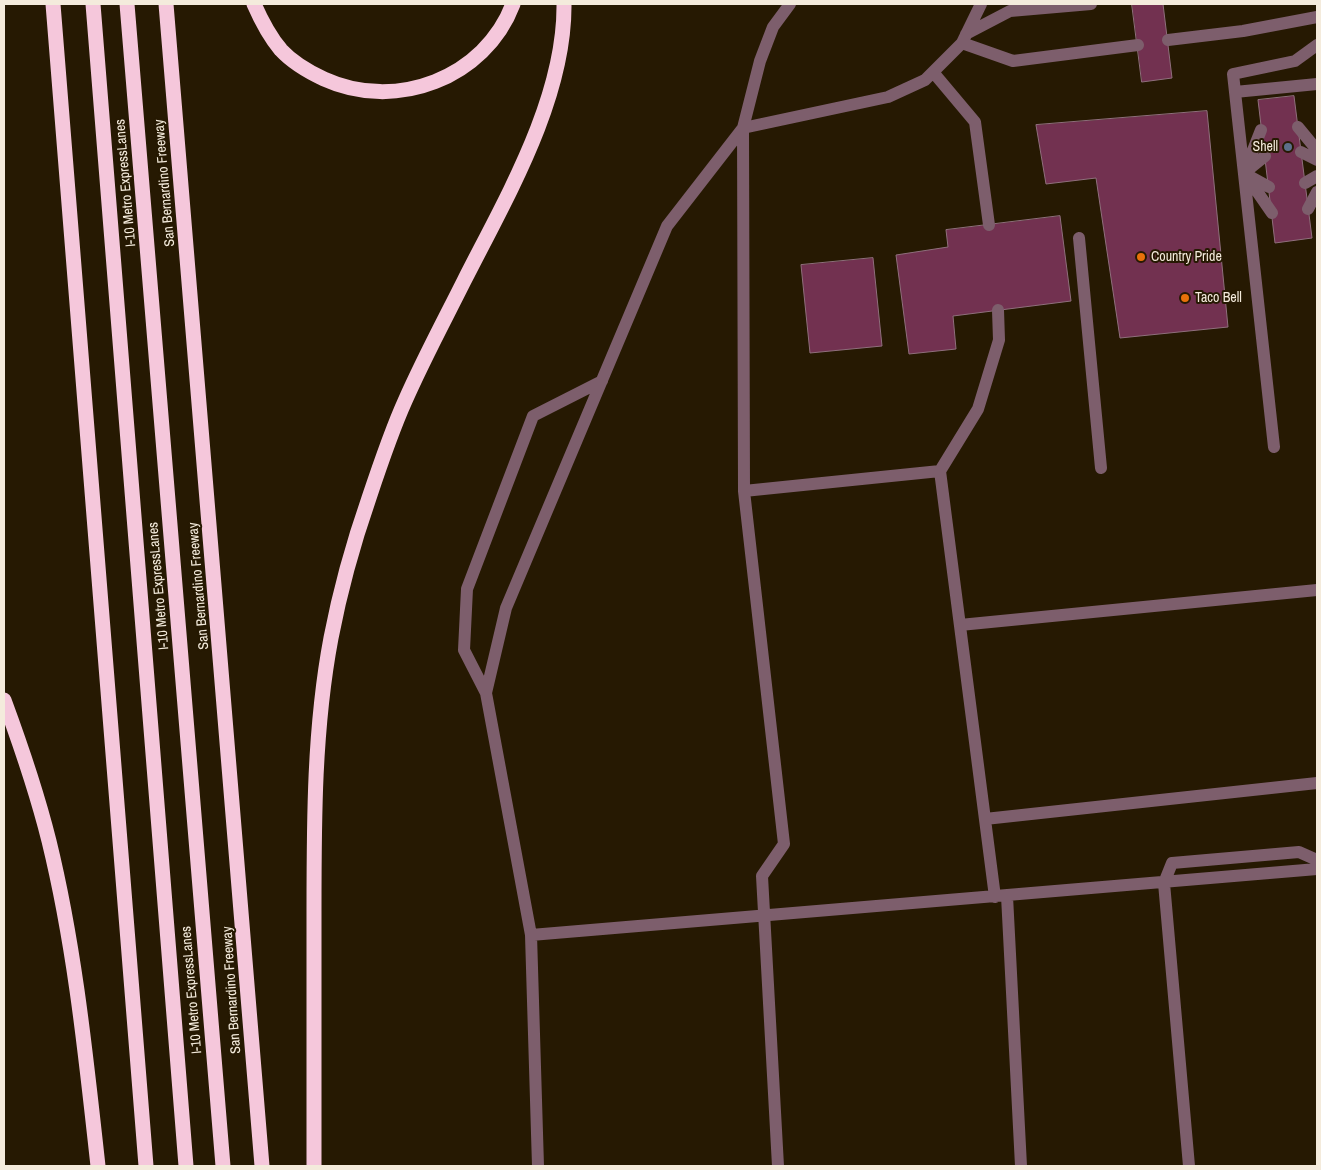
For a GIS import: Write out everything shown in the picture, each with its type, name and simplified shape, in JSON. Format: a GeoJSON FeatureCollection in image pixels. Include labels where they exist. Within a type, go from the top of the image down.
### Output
{"type":"FeatureCollection","features":[{"type":"Feature","properties":{"kind":"highway"},"geometry":{"type":"LineString","coordinates":[[53,4],[146,1166]]}},
{"type":"Feature","properties":{"kind":"highway","name":"I-10 Metro ExpressLanes"},"geometry":{"type":"LineString","coordinates":[[92,4],[186,1166]]}},
{"type":"Feature","properties":{"kind":"highway","name":"I-10 Metro ExpressLanes"},"geometry":{"type":"LineString","coordinates":[[127,4],[223,1166]]}},
{"type":"Feature","properties":{"kind":"highway","name":"San Bernardino Freeway"},"geometry":{"type":"LineString","coordinates":[[166,4],[262,1166]]}},
{"type":"Feature","properties":{"kind":"highway"},"geometry":{"type":"LineString","coordinates":[[254,4],[281,50],[305,70],[330,82],[349,88],[366,92],[388,92],[408,90],[436,83],[456,72],[477,57],[495,38],[509,16],[513,4]]}},
{"type":"Feature","properties":{"kind":"highway"},"geometry":{"type":"LineString","coordinates":[[314,1166],[316,770],[331,640],[347,570],[368,498],[404,402],[507,194],[540,121],[557,68],[563,31],[564,4]]}},
{"type":"Feature","properties":{"kind":"highway"},"geometry":{"type":"LineString","coordinates":[[4,700],[32,778],[49,842],[73,969],[98,1166]]}},
{"type":"Feature","properties":{"kind":"lane"},"geometry":{"type":"LineString","coordinates":[[778,1166],[762,876],[784,844],[744,491],[744,128],[760,62],[774,27],[790,4]]}},
{"type":"Feature","properties":{"kind":"lane"},"geometry":{"type":"LineString","coordinates":[[964,39],[981,4]]}},
{"type":"Feature","properties":{"kind":"lane"},"geometry":{"type":"LineString","coordinates":[[486,693],[506,608],[667,226],[744,128],[888,97],[924,80],[964,39],[1010,11],[1091,4]]}},
{"type":"Feature","properties":{"kind":"lane"},"geometry":{"type":"LineString","coordinates":[[1168,40],[1243,31],[1317,17]]}},
{"type":"Feature","properties":{"kind":"lane"},"geometry":{"type":"LineString","coordinates":[[964,39],[1013,61],[1138,45]]}},
{"type":"Feature","properties":{"kind":"lane"},"geometry":{"type":"LineString","coordinates":[[1274,447],[1233,74],[1295,61],[1317,45]]}},
{"type":"Feature","properties":{"kind":"lane"},"geometry":{"type":"LineString","coordinates":[[933,72],[975,122],[989,225]]}},
{"type":"Feature","properties":{"kind":"lane"},"geometry":{"type":"LineString","coordinates":[[1236,92],[1317,84]]}},
{"type":"Feature","properties":{"kind":"lane"},"geometry":{"type":"LineString","coordinates":[[1298,127],[1317,150]]}},
{"type":"Feature","properties":{"kind":"lane"},"geometry":{"type":"LineString","coordinates":[[1244,173],[1261,130]]}},
{"type":"Feature","properties":{"kind":"lane"},"geometry":{"type":"LineString","coordinates":[[1301,152],[1317,160]]}},
{"type":"Feature","properties":{"kind":"lane"},"geometry":{"type":"LineString","coordinates":[[1244,173],[1265,156]]}},
{"type":"Feature","properties":{"kind":"lane"},"geometry":{"type":"LineString","coordinates":[[1244,173],[1269,188]]}},
{"type":"Feature","properties":{"kind":"lane"},"geometry":{"type":"LineString","coordinates":[[1244,173],[1272,213]]}},
{"type":"Feature","properties":{"kind":"lane"},"geometry":{"type":"LineString","coordinates":[[1305,183],[1317,176]]}},
{"type":"Feature","properties":{"kind":"lane"},"geometry":{"type":"LineString","coordinates":[[1308,209],[1317,192]]}},
{"type":"Feature","properties":{"kind":"lane"},"geometry":{"type":"LineString","coordinates":[[1079,238],[1101,468]]}},
{"type":"Feature","properties":{"kind":"lane"},"geometry":{"type":"LineString","coordinates":[[998,310],[999,340],[978,409],[940,471],[985,819],[1001,896],[1021,1166]]}},
{"type":"Feature","properties":{"kind":"lane"},"geometry":{"type":"LineString","coordinates":[[538,1166],[530,935],[486,693],[464,650],[467,589],[533,416],[602,381]]}},
{"type":"Feature","properties":{"kind":"lane"},"geometry":{"type":"LineString","coordinates":[[744,491],[940,471]]}},
{"type":"Feature","properties":{"kind":"lane"},"geometry":{"type":"LineString","coordinates":[[960,625],[1317,590]]}},
{"type":"Feature","properties":{"kind":"lane"},"geometry":{"type":"LineString","coordinates":[[985,819],[1317,783]]}},
{"type":"Feature","properties":{"kind":"lane"},"geometry":{"type":"LineString","coordinates":[[1190,1166],[1164,883],[1172,863],[1299,852],[1317,860]]}},
{"type":"Feature","properties":{"kind":"lane"},"geometry":{"type":"LineString","coordinates":[[530,935],[1317,869]]}},
{"type":"Feature","properties":{"kind":"building"},"geometry":{"type":"Polygon","coordinates":[[[1132,4],[1163,4],[1172,78],[1142,82],[1132,4]]]}},
{"type":"Feature","properties":{"kind":"building"},"geometry":{"type":"Polygon","coordinates":[[[1294,96],[1312,238],[1275,243],[1258,100],[1294,96]]]}},
{"type":"Feature","properties":{"kind":"building"},"geometry":{"type":"Polygon","coordinates":[[[1207,111],[1228,327],[1120,338],[1096,178],[1046,184],[1036,125],[1207,111]]]}},
{"type":"Feature","properties":{"kind":"building"},"geometry":{"type":"Polygon","coordinates":[[[1060,216],[1071,301],[953,316],[956,349],[909,354],[896,255],[948,247],[946,230],[1060,216]]]}},
{"type":"Feature","properties":{"kind":"building"},"geometry":{"type":"Polygon","coordinates":[[[873,258],[882,346],[810,353],[801,265],[873,258]]]}},
{"type":"Feature","properties":{"kind":"place","name":"Shell"},"geometry":{"type":"Point","coordinates":[1288,147]}},
{"type":"Feature","properties":{"kind":"place","name":"Country Pride"},"geometry":{"type":"Point","coordinates":[1141,257]}},
{"type":"Feature","properties":{"kind":"place","name":"Taco Bell"},"geometry":{"type":"Point","coordinates":[1185,298]}}]}
